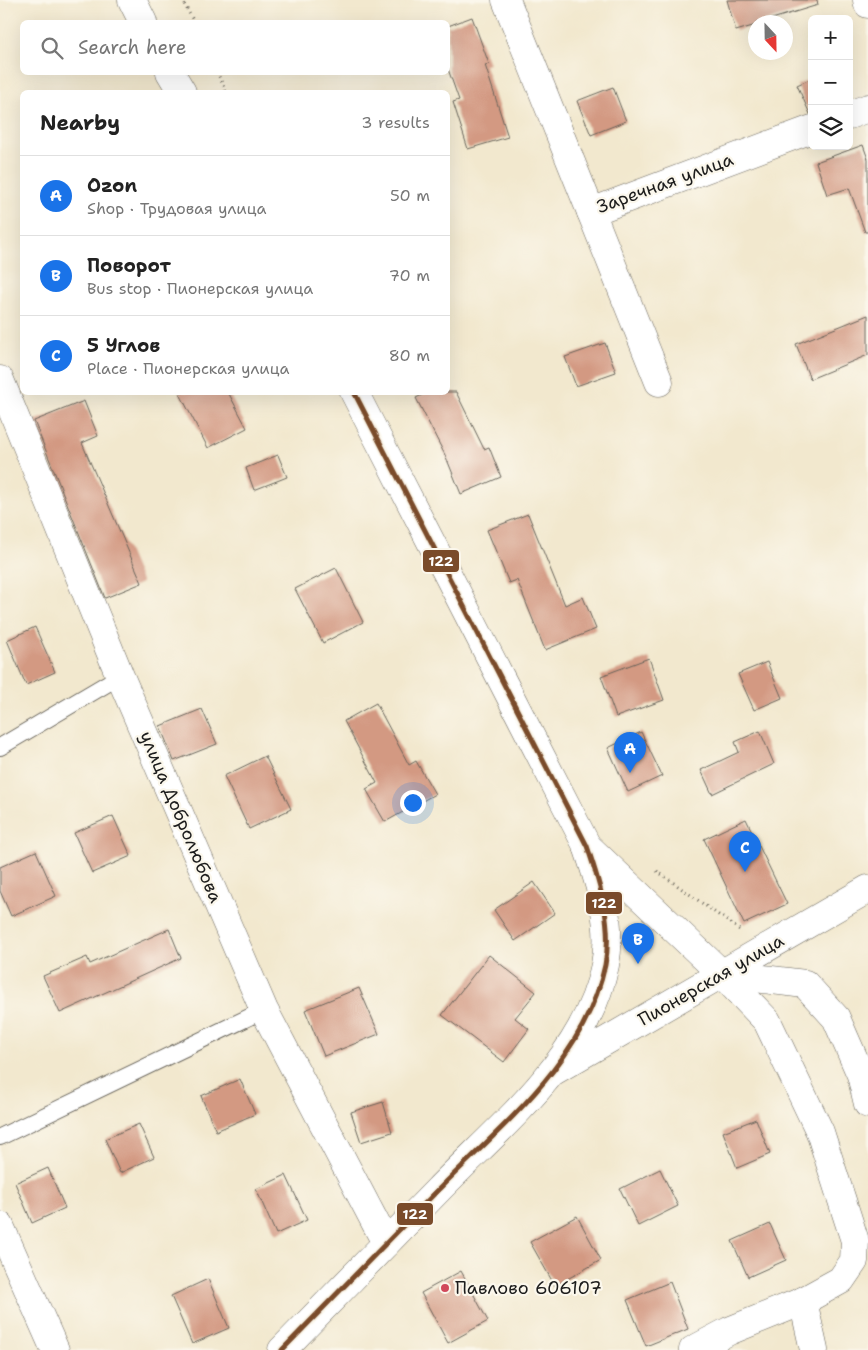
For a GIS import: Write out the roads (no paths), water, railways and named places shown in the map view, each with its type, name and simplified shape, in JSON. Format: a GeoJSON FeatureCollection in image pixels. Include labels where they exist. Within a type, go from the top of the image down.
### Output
{"type":"FeatureCollection","features":[{"type":"Feature","properties":{"kind":"street"},"geometry":{"type":"LineString","coordinates":[[132,0],[143,20]]}},
{"type":"Feature","properties":{"kind":"street","name":"Заречная улица"},"geometry":{"type":"LineString","coordinates":[[506,0],[591,212],[808,131]]}},
{"type":"Feature","properties":{"kind":"street"},"geometry":{"type":"LineString","coordinates":[[867,0],[868,4]]}},
{"type":"Feature","properties":{"kind":"street"},"geometry":{"type":"LineString","coordinates":[[172,75],[181,90]]}},
{"type":"Feature","properties":{"kind":"street"},"geometry":{"type":"LineString","coordinates":[[853,114],[868,108]]}},
{"type":"Feature","properties":{"kind":"street"},"geometry":{"type":"LineString","coordinates":[[591,212],[659,382]]}},
{"type":"Feature","properties":{"kind":"street","name":"улица Добролюбова"},"geometry":{"type":"LineString","coordinates":[[0,380],[120,676],[264,1010],[386,1243]]}},
{"type":"Feature","properties":{"kind":"street"},"geometry":{"type":"LineString","coordinates":[[356,395],[587,846],[722,974],[767,1021],[820,1132],[855,1241],[854,1261],[841,1280],[803,1301],[729,1331],[693,1350]]}},
{"type":"Feature","properties":{"kind":"street","name":"Пионерская улица"},"geometry":{"type":"LineString","coordinates":[[282,1350],[554,1071],[589,1014],[605,965],[607,932],[604,903],[587,846]]}},
{"type":"Feature","properties":{"kind":"street","name":"Пионерская улица"},"geometry":{"type":"LineString","coordinates":[[554,1071],[868,889]]}},
{"type":"Feature","properties":{"kind":"street"},"geometry":{"type":"LineString","coordinates":[[722,974],[805,984],[836,1018],[861,1075],[868,1104]]}},
{"type":"Feature","properties":{"kind":"street"},"geometry":{"type":"LineString","coordinates":[[0,1226],[55,1350]]}},
{"type":"Feature","properties":{"kind":"street"},"geometry":{"type":"LineString","coordinates":[[803,1301],[814,1350]]}},
{"type":"Feature","properties":{"kind":"lane"},"geometry":{"type":"LineString","coordinates":[[0,746],[120,676]]}},
{"type":"Feature","properties":{"kind":"lane"},"geometry":{"type":"LineString","coordinates":[[0,1137],[264,1010]]}},
{"type":"Feature","properties":{"kind":"place","name":"Ozon"},"geometry":{"type":"Point","coordinates":[630,773]}},
{"type":"Feature","properties":{"kind":"place","name":"5 Углов"},"geometry":{"type":"Point","coordinates":[745,872]}},
{"type":"Feature","properties":{"kind":"place","name":"Поворот"},"geometry":{"type":"Point","coordinates":[638,964]}},
{"type":"Feature","properties":{"kind":"place","name":"Павлово 606107"},"geometry":{"type":"Point","coordinates":[445,1288]}}]}
